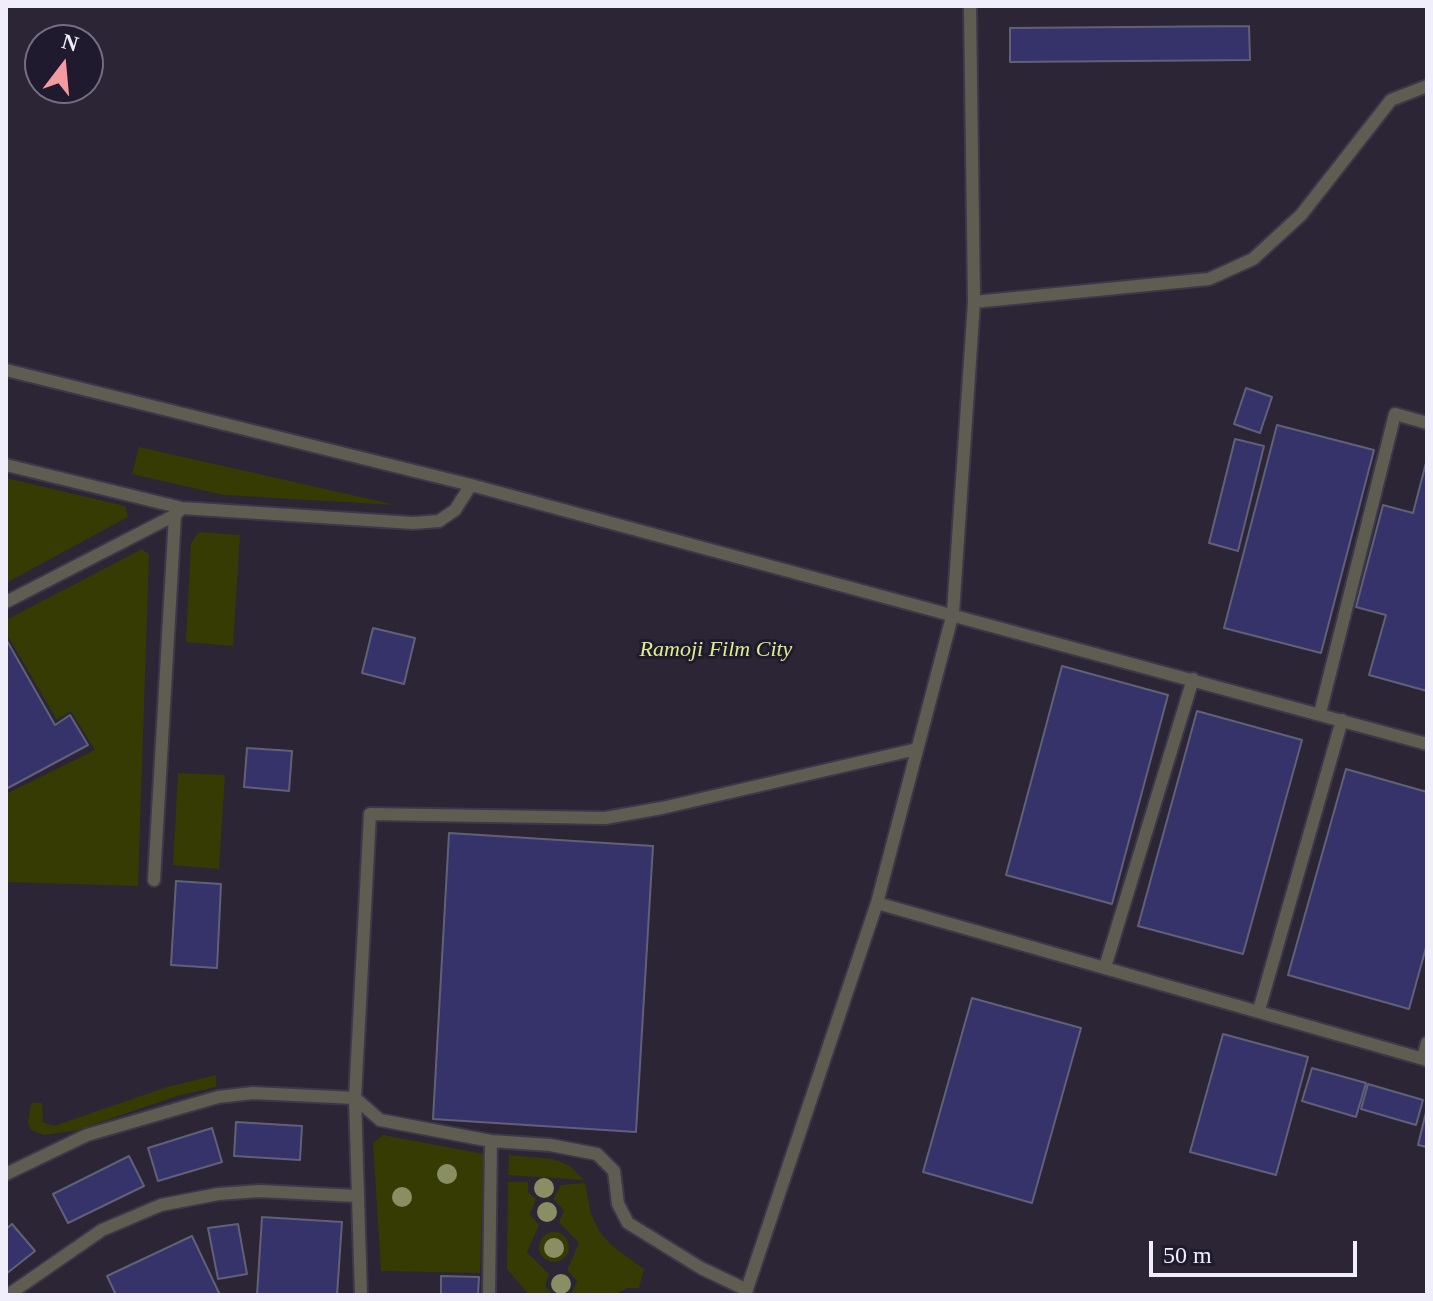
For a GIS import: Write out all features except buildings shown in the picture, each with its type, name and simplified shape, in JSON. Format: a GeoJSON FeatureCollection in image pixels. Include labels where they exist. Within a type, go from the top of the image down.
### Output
{"type":"FeatureCollection","features":[{"type":"Feature","properties":{"kind":"lane"},"geometry":{"type":"LineString","coordinates":[[6,1174],[87,1135],[218,1097],[253,1093],[355,1098],[380,1120],[491,1141],[550,1145],[597,1154],[614,1171],[618,1204],[628,1223],[746,1293],[877,903],[953,613],[974,302],[970,6]]}},
{"type":"Feature","properties":{"kind":"lane"},"geometry":{"type":"LineString","coordinates":[[974,302],[1209,279],[1253,259],[1301,215],[1391,100],[1427,86]]}},
{"type":"Feature","properties":{"kind":"lane"},"geometry":{"type":"LineString","coordinates":[[6,370],[471,485],[953,613],[1427,744]]}},
{"type":"Feature","properties":{"kind":"lane"},"geometry":{"type":"LineString","coordinates":[[1320,713],[1395,414],[1427,423]]}},
{"type":"Feature","properties":{"kind":"lane"},"geometry":{"type":"LineString","coordinates":[[6,465],[178,512],[413,523],[439,521],[455,510],[471,485]]}},
{"type":"Feature","properties":{"kind":"lane"},"geometry":{"type":"LineString","coordinates":[[6,602],[178,512]]}},
{"type":"Feature","properties":{"kind":"lane"},"geometry":{"type":"LineString","coordinates":[[154,880],[178,512]]}},
{"type":"Feature","properties":{"kind":"lane"},"geometry":{"type":"LineString","coordinates":[[1105,967],[1193,679]]}},
{"type":"Feature","properties":{"kind":"lane"},"geometry":{"type":"LineString","coordinates":[[1259,1010],[1342,720]]}},
{"type":"Feature","properties":{"kind":"lane"},"geometry":{"type":"LineString","coordinates":[[361,1295],[355,1098],[370,814],[605,818],[662,808],[917,749]]}},
{"type":"Feature","properties":{"kind":"lane"},"geometry":{"type":"LineString","coordinates":[[877,903],[1425,1059],[1427,1043]]}},
{"type":"Feature","properties":{"kind":"lane"},"geometry":{"type":"LineString","coordinates":[[489,1295],[491,1141]]}},
{"type":"Feature","properties":{"kind":"lane"},"geometry":{"type":"LineString","coordinates":[[8,1295],[102,1230],[161,1205],[218,1194],[260,1191],[356,1196]]}},
{"type":"Feature","properties":{"kind":"shaded area","name":"Ramoji Film City"},"geometry":{"type":"Polygon","coordinates":[[[6,6],[1427,6],[1427,1295],[6,1295],[6,6]]]}},
{"type":"Feature","properties":{"kind":"green space"},"geometry":{"type":"Polygon","coordinates":[[[139,447],[396,505],[223,495],[132,474],[139,447]]]}},
{"type":"Feature","properties":{"kind":"green space"},"geometry":{"type":"Polygon","coordinates":[[[6,478],[125,506],[128,517],[6,583],[6,478]]]}},
{"type":"Feature","properties":{"kind":"green space"},"geometry":{"type":"Polygon","coordinates":[[[199,532],[240,535],[233,646],[186,642],[191,543],[199,532]]]}},
{"type":"Feature","properties":{"kind":"green space"},"geometry":{"type":"Polygon","coordinates":[[[142,549],[149,555],[138,886],[6,882],[6,794],[95,750],[71,711],[57,720],[6,633],[6,620],[142,549]]]}},
{"type":"Feature","properties":{"kind":"green space"},"geometry":{"type":"Polygon","coordinates":[[[178,773],[225,775],[219,869],[173,865],[178,773]]]}},
{"type":"Feature","properties":{"kind":"green space"},"geometry":{"type":"Polygon","coordinates":[[[216,1075],[216,1087],[177,1096],[78,1130],[44,1135],[31,1130],[28,1122],[31,1103],[42,1103],[43,1122],[54,1126],[167,1087],[216,1075]]]}},
{"type":"Feature","properties":{"kind":"green space"},"geometry":{"type":"Polygon","coordinates":[[[383,1135],[484,1154],[480,1273],[381,1271],[373,1143],[383,1135]]]}},
{"type":"Feature","properties":{"kind":"green space"},"geometry":{"type":"Polygon","coordinates":[[[509,1155],[553,1159],[570,1166],[584,1180],[508,1175],[509,1155]]]}},
{"type":"Feature","properties":{"kind":"green space"},"geometry":{"type":"Polygon","coordinates":[[[508,1182],[528,1182],[528,1192],[536,1199],[530,1214],[539,1225],[527,1252],[549,1274],[545,1286],[553,1295],[529,1295],[507,1269],[508,1182]]]}},
{"type":"Feature","properties":{"kind":"green space"},"geometry":{"type":"Polygon","coordinates":[[[585,1183],[591,1214],[599,1231],[611,1245],[644,1269],[639,1288],[627,1288],[615,1295],[571,1295],[577,1281],[567,1270],[579,1243],[559,1222],[564,1210],[553,1199],[561,1185],[585,1183]]]}},
{"type":"Feature","properties":{"kind":"green space"},"geometry":{"type":"Polygon","coordinates":[[[554,1232],[560,1233],[568,1241],[568,1253],[560,1261],[554,1262],[548,1261],[540,1253],[539,1247],[540,1241],[548,1233],[554,1232]]]}}]}
